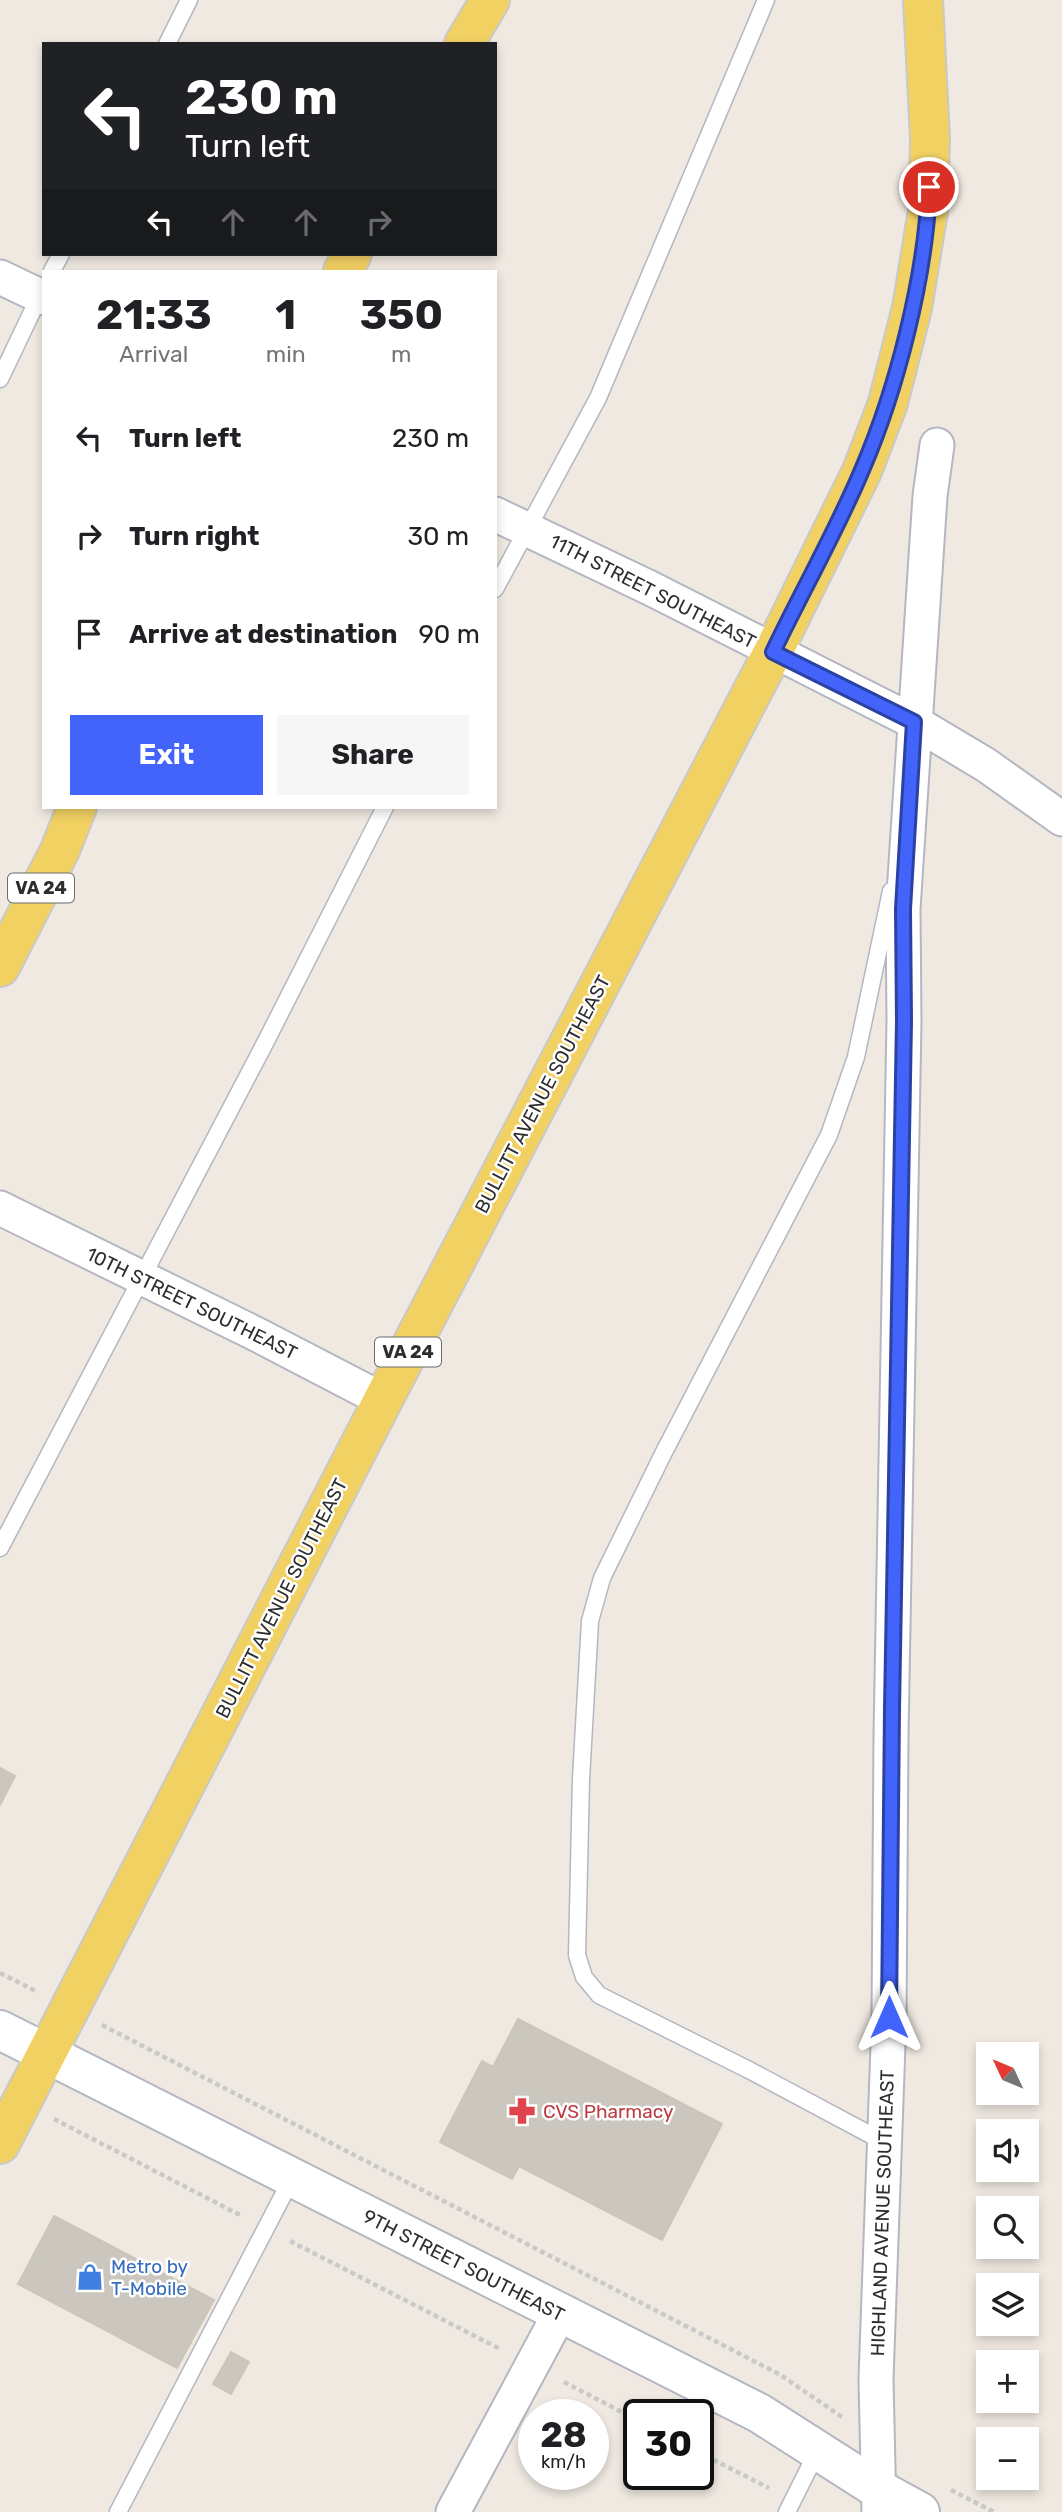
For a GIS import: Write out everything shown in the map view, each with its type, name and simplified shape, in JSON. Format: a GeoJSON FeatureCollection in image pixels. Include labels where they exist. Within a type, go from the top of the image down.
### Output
{"type":"FeatureCollection","features":[{"type":"Feature","properties":{"kind":"main road"},"geometry":{"type":"LineString","coordinates":[[465,42],[490,0]]}},
{"type":"Feature","properties":{"kind":"main road","name":"BULLITT AVENUE SOUTHEAST"},"geometry":{"type":"LineString","coordinates":[[0,2144],[383,1400],[773,652],[862,471],[888,403],[912,308],[928,211],[930,138],[923,0]]}},
{"type":"Feature","properties":{"kind":"main road","name":"VA 24"},"geometry":{"type":"LineString","coordinates":[[0,967],[60,849],[76,809]]}},
{"type":"Feature","properties":{"kind":"street"},"geometry":{"type":"LineString","coordinates":[[0,277],[42,287]]}},
{"type":"Feature","properties":{"kind":"street","name":"HIGHLAND AVENUE SOUTHEAST"},"geometry":{"type":"LineString","coordinates":[[879,2501],[876,2379],[889,2017],[904,1021],[903,909],[930,496],[937,445]]}},
{"type":"Feature","properties":{"kind":"street","name":"11TH STREET SOUTHEAST"},"geometry":{"type":"LineString","coordinates":[[497,515],[650,588],[914,722],[986,765],[1062,819]]}},
{"type":"Feature","properties":{"kind":"street","name":"10TH STREET SOUTHEAST"},"geometry":{"type":"LineString","coordinates":[[0,1208],[383,1400]]}},
{"type":"Feature","properties":{"kind":"street","name":"9TH STREET SOUTHEAST"},"geometry":{"type":"LineString","coordinates":[[0,2030],[759,2413],[818,2450],[879,2501],[920,2512]]}},
{"type":"Feature","properties":{"kind":"street"},"geometry":{"type":"LineString","coordinates":[[453,2512],[560,2313]]}},
{"type":"Feature","properties":{"kind":"lane"},"geometry":{"type":"LineString","coordinates":[[168,42],[189,0]]}},
{"type":"Feature","properties":{"kind":"lane"},"geometry":{"type":"LineString","coordinates":[[497,585],[598,398],[766,0]]}},
{"type":"Feature","properties":{"kind":"lane"},"geometry":{"type":"LineString","coordinates":[[0,379],[42,294]]}},
{"type":"Feature","properties":{"kind":"lane"},"geometry":{"type":"LineString","coordinates":[[884,2142],[749,2070],[599,1995],[584,1977],[577,1955],[577,1942],[581,1779],[590,1620],[602,1578],[664,1452],[829,1135],[856,1057],[909,802]]}},
{"type":"Feature","properties":{"kind":"lane"},"geometry":{"type":"LineString","coordinates":[[0,1548],[384,809]]}},
{"type":"Feature","properties":{"kind":"lane"},"geometry":{"type":"LineString","coordinates":[[118,2512],[292,2178]]}},
{"type":"Feature","properties":{"kind":"lane"},"geometry":{"type":"LineString","coordinates":[[790,2506],[818,2450]]}},
{"type":"Feature","properties":{"kind":"path"},"geometry":{"type":"LineString","coordinates":[[0,1973],[779,2374],[877,2441]]}},
{"type":"Feature","properties":{"kind":"path"},"geometry":{"type":"LineString","coordinates":[[21,2102],[623,2413]]}},
{"type":"Feature","properties":{"kind":"path"},"geometry":{"type":"LineString","coordinates":[[714,2461],[790,2506]]}},
{"type":"Feature","properties":{"kind":"building"},"geometry":{"type":"Polygon","coordinates":[[[0,1768],[15,1776],[0,1805],[0,1768]]]}},
{"type":"Feature","properties":{"kind":"building"},"geometry":{"type":"Polygon","coordinates":[[[518,2019],[722,2124],[662,2240],[519,2166],[512,2179],[440,2142],[482,2061],[493,2067],[518,2019]]]}},
{"type":"Feature","properties":{"kind":"building"},"geometry":{"type":"Polygon","coordinates":[[[54,2216],[214,2300],[177,2368],[18,2284],[54,2216]]]}},
{"type":"Feature","properties":{"kind":"building"},"geometry":{"type":"Polygon","coordinates":[[[231,2352],[249,2362],[231,2394],[213,2384],[231,2352]]]}},
{"type":"Feature","properties":{"kind":"place","name":"CVS Pharmacy"},"geometry":{"type":"Point","coordinates":[522,2111]}},
{"type":"Feature","properties":{"kind":"place","name":"Metro by T-Mobile"},"geometry":{"type":"Point","coordinates":[90,2277]}},
{"type":"Feature","properties":{"kind":"route"},"geometry":{"type":"LineString","coordinates":[[889,2017],[904,1021],[903,909],[914,722],[773,652],[862,471],[888,403],[912,308],[928,211],[929,187]]}}]}
